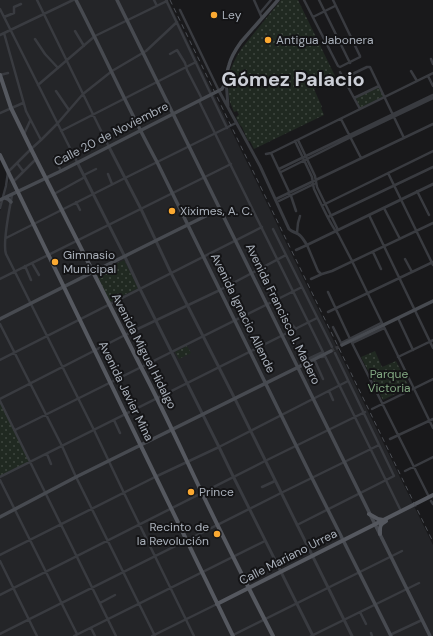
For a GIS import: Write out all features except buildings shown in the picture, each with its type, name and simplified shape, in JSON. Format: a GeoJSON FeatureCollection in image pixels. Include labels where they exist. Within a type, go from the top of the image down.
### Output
{"type":"FeatureCollection","features":[{"type":"Feature","properties":{"kind":"main road","name":"Avenida Ignacio Allende"},"geometry":{"type":"LineString","coordinates":[[74,0],[112,71],[140,131],[173,194],[296,446],[376,604],[390,636]]}},
{"type":"Feature","properties":{"kind":"main road","name":"Avenida Francisco I. Madero"},"geometry":{"type":"LineString","coordinates":[[117,0],[430,636]]}},
{"type":"Feature","properties":{"kind":"main road"},"geometry":{"type":"LineString","coordinates":[[226,81],[229,64],[241,42],[278,0]]}},
{"type":"Feature","properties":{"kind":"main road","name":"Avenida Miguel Hidalgo"},"geometry":{"type":"LineString","coordinates":[[0,75],[11,108],[173,430],[202,493],[273,636]]}},
{"type":"Feature","properties":{"kind":"main road","name":"Calle 20 de Noviembre"},"geometry":{"type":"LineString","coordinates":[[2,199],[212,95],[223,88],[226,81]]}},
{"type":"Feature","properties":{"kind":"main road","name":"Avenida Javier Mina"},"geometry":{"type":"LineString","coordinates":[[0,155],[232,636]]}},
{"type":"Feature","properties":{"kind":"main road"},"geometry":{"type":"LineString","coordinates":[[2,199],[8,199],[11,202]]}},
{"type":"Feature","properties":{"kind":"main road"},"geometry":{"type":"LineString","coordinates":[[0,319],[220,209]]}},
{"type":"Feature","properties":{"kind":"main road"},"geometry":{"type":"LineString","coordinates":[[342,344],[433,301]]}},
{"type":"Feature","properties":{"kind":"main road"},"geometry":{"type":"LineString","coordinates":[[0,517],[76,477],[109,462],[332,350]]}},
{"type":"Feature","properties":{"kind":"main road"},"geometry":{"type":"LineString","coordinates":[[380,534],[382,523],[431,497]]}},
{"type":"Feature","properties":{"kind":"main road","name":"Calle Mariano Urrea"},"geometry":{"type":"LineString","coordinates":[[217,604],[431,497]]}},
{"type":"Feature","properties":{"kind":"main road"},"geometry":{"type":"LineString","coordinates":[[369,514],[381,520],[385,519]]}},
{"type":"Feature","properties":{"kind":"street"},"geometry":{"type":"LineString","coordinates":[[37,0],[352,636]]}},
{"type":"Feature","properties":{"kind":"street"},"geometry":{"type":"LineString","coordinates":[[0,35],[74,0]]}},
{"type":"Feature","properties":{"kind":"street"},"geometry":{"type":"LineString","coordinates":[[154,0],[157,6]]}},
{"type":"Feature","properties":{"kind":"street"},"geometry":{"type":"LineString","coordinates":[[38,85],[94,36],[127,21],[166,0],[227,128]]}},
{"type":"Feature","properties":{"kind":"street"},"geometry":{"type":"LineString","coordinates":[[254,0],[262,18]]}},
{"type":"Feature","properties":{"kind":"street"},"geometry":{"type":"LineString","coordinates":[[260,13],[271,0]]}},
{"type":"Feature","properties":{"kind":"street"},"geometry":{"type":"LineString","coordinates":[[304,0],[338,66],[342,67],[360,56],[332,0]]}},
{"type":"Feature","properties":{"kind":"street"},"geometry":{"type":"LineString","coordinates":[[319,0],[350,63]]}},
{"type":"Feature","properties":{"kind":"street"},"geometry":{"type":"LineString","coordinates":[[4,17],[14,13],[14,7],[21,4]]}},
{"type":"Feature","properties":{"kind":"street"},"geometry":{"type":"LineString","coordinates":[[313,17],[335,6]]}},
{"type":"Feature","properties":{"kind":"street"},"geometry":{"type":"LineString","coordinates":[[0,9],[57,124],[85,176],[312,636],[419,583]]}},
{"type":"Feature","properties":{"kind":"street"},"geometry":{"type":"LineString","coordinates":[[180,10],[228,110],[260,166],[277,200],[289,229],[292,232],[297,233],[302,238],[307,245],[318,271],[322,274]]}},
{"type":"Feature","properties":{"kind":"street"},"geometry":{"type":"LineString","coordinates":[[0,208],[8,172],[57,124],[83,94],[112,71],[146,51],[177,22]]}},
{"type":"Feature","properties":{"kind":"street"},"geometry":{"type":"LineString","coordinates":[[75,31],[84,46]]}},
{"type":"Feature","properties":{"kind":"street"},"geometry":{"type":"LineString","coordinates":[[4,33],[23,103],[27,114],[41,140]]}},
{"type":"Feature","properties":{"kind":"street"},"geometry":{"type":"LineString","coordinates":[[35,39],[45,54],[58,68]]}},
{"type":"Feature","properties":{"kind":"street"},"geometry":{"type":"LineString","coordinates":[[170,54],[177,50],[185,63],[215,134],[323,352],[308,359]]}},
{"type":"Feature","properties":{"kind":"street"},"geometry":{"type":"LineString","coordinates":[[431,59],[433,64]]}},
{"type":"Feature","properties":{"kind":"street"},"geometry":{"type":"LineString","coordinates":[[61,131],[196,62]]}},
{"type":"Feature","properties":{"kind":"street"},"geometry":{"type":"LineString","coordinates":[[344,78],[370,67],[404,138]]}},
{"type":"Feature","properties":{"kind":"street"},"geometry":{"type":"LineString","coordinates":[[411,71],[417,81]]}},
{"type":"Feature","properties":{"kind":"street"},"geometry":{"type":"LineString","coordinates":[[340,72],[360,109]]}},
{"type":"Feature","properties":{"kind":"street"},"geometry":{"type":"LineString","coordinates":[[0,75],[8,73]]}},
{"type":"Feature","properties":{"kind":"street"},"geometry":{"type":"LineString","coordinates":[[266,154],[271,153],[433,73]]}},
{"type":"Feature","properties":{"kind":"street"},"geometry":{"type":"LineString","coordinates":[[428,76],[433,86]]}},
{"type":"Feature","properties":{"kind":"street"},"geometry":{"type":"LineString","coordinates":[[226,81],[228,110]]}},
{"type":"Feature","properties":{"kind":"street"},"geometry":{"type":"LineString","coordinates":[[354,98],[379,86]]}},
{"type":"Feature","properties":{"kind":"street"},"geometry":{"type":"LineString","coordinates":[[56,91],[69,110]]}},
{"type":"Feature","properties":{"kind":"street"},"geometry":{"type":"LineString","coordinates":[[393,116],[433,95]]}},
{"type":"Feature","properties":{"kind":"street"},"geometry":{"type":"LineString","coordinates":[[280,171],[350,136],[433,98]]}},
{"type":"Feature","properties":{"kind":"street"},"geometry":{"type":"LineString","coordinates":[[0,114],[23,103]]}},
{"type":"Feature","properties":{"kind":"street"},"geometry":{"type":"LineString","coordinates":[[341,119],[361,158]]}},
{"type":"Feature","properties":{"kind":"street"},"geometry":{"type":"LineString","coordinates":[[24,134],[30,120]]}},
{"type":"Feature","properties":{"kind":"street"},"geometry":{"type":"LineString","coordinates":[[6,238],[112,184],[236,124]]}},
{"type":"Feature","properties":{"kind":"street"},"geometry":{"type":"LineString","coordinates":[[277,200],[433,124]]}},
{"type":"Feature","properties":{"kind":"street"},"geometry":{"type":"LineString","coordinates":[[296,140],[337,232],[433,428]]}},
{"type":"Feature","properties":{"kind":"street"},"geometry":{"type":"LineString","coordinates":[[73,153],[81,149]]}},
{"type":"Feature","properties":{"kind":"street"},"geometry":{"type":"LineString","coordinates":[[324,204],[433,151]]}},
{"type":"Feature","properties":{"kind":"street"},"geometry":{"type":"LineString","coordinates":[[271,153],[291,194],[296,211]]}},
{"type":"Feature","properties":{"kind":"street"},"geometry":{"type":"LineString","coordinates":[[54,156],[61,171]]}},
{"type":"Feature","properties":{"kind":"street"},"geometry":{"type":"LineString","coordinates":[[13,182],[36,159]]}},
{"type":"Feature","properties":{"kind":"street"},"geometry":{"type":"LineString","coordinates":[[17,163],[23,171]]}},
{"type":"Feature","properties":{"kind":"street"},"geometry":{"type":"LineString","coordinates":[[0,279],[231,164]]}},
{"type":"Feature","properties":{"kind":"street"},"geometry":{"type":"LineString","coordinates":[[330,216],[433,166]]}},
{"type":"Feature","properties":{"kind":"street"},"geometry":{"type":"LineString","coordinates":[[54,194],[96,169]]}},
{"type":"Feature","properties":{"kind":"street"},"geometry":{"type":"LineString","coordinates":[[328,312],[433,263],[400,200],[388,173]]}},
{"type":"Feature","properties":{"kind":"street"},"geometry":{"type":"LineString","coordinates":[[108,174],[112,184]]}},
{"type":"Feature","properties":{"kind":"street"},"geometry":{"type":"LineString","coordinates":[[296,250],[337,232],[369,214],[417,191],[433,185]]}},
{"type":"Feature","properties":{"kind":"street"},"geometry":{"type":"LineString","coordinates":[[417,191],[429,215]]}},
{"type":"Feature","properties":{"kind":"street"},"geometry":{"type":"LineString","coordinates":[[13,194],[5,251],[194,636]]}},
{"type":"Feature","properties":{"kind":"street"},"geometry":{"type":"LineString","coordinates":[[76,202],[80,210]]}},
{"type":"Feature","properties":{"kind":"street"},"geometry":{"type":"LineString","coordinates":[[384,208],[400,239]]}},
{"type":"Feature","properties":{"kind":"street"},"geometry":{"type":"LineString","coordinates":[[369,214],[415,310],[432,341],[433,348]]}},
{"type":"Feature","properties":{"kind":"street"},"geometry":{"type":"LineString","coordinates":[[297,233],[300,216]]}},
{"type":"Feature","properties":{"kind":"street"},"geometry":{"type":"LineString","coordinates":[[311,279],[332,271],[433,223]]}},
{"type":"Feature","properties":{"kind":"street"},"geometry":{"type":"LineString","coordinates":[[0,360],[262,227]]}},
{"type":"Feature","properties":{"kind":"street"},"geometry":{"type":"LineString","coordinates":[[273,229],[394,476],[297,525]]}},
{"type":"Feature","properties":{"kind":"street"},"geometry":{"type":"LineString","coordinates":[[373,252],[381,269]]}},
{"type":"Feature","properties":{"kind":"street"},"geometry":{"type":"LineString","coordinates":[[116,636],[0,400],[125,335],[188,306],[286,255]]}},
{"type":"Feature","properties":{"kind":"street"},"geometry":{"type":"LineString","coordinates":[[405,259],[412,272]]}},
{"type":"Feature","properties":{"kind":"street"},"geometry":{"type":"LineString","coordinates":[[32,263],[39,275]]}},
{"type":"Feature","properties":{"kind":"street"},"geometry":{"type":"LineString","coordinates":[[25,266],[31,280]]}},
{"type":"Feature","properties":{"kind":"street"},"geometry":{"type":"LineString","coordinates":[[15,430],[302,286]]}},
{"type":"Feature","properties":{"kind":"street"},"geometry":{"type":"LineString","coordinates":[[328,292],[350,338]]}},
{"type":"Feature","properties":{"kind":"street"},"geometry":{"type":"LineString","coordinates":[[284,315],[296,329]]}},
{"type":"Feature","properties":{"kind":"street"},"geometry":{"type":"LineString","coordinates":[[77,634],[0,479],[62,446],[317,318]]}},
{"type":"Feature","properties":{"kind":"street"},"geometry":{"type":"LineString","coordinates":[[398,318],[413,350]]}},
{"type":"Feature","properties":{"kind":"street"},"geometry":{"type":"LineString","coordinates":[[0,324],[31,383],[154,636]]}},
{"type":"Feature","properties":{"kind":"street"},"geometry":{"type":"LineString","coordinates":[[333,327],[342,344],[350,338],[383,325]]}},
{"type":"Feature","properties":{"kind":"street"},"geometry":{"type":"LineString","coordinates":[[383,325],[352,343],[414,467],[431,497],[433,504]]}},
{"type":"Feature","properties":{"kind":"street"},"geometry":{"type":"LineString","coordinates":[[398,357],[432,341]]}},
{"type":"Feature","properties":{"kind":"street"},"geometry":{"type":"LineString","coordinates":[[298,368],[325,356],[400,509]]}},
{"type":"Feature","properties":{"kind":"street"},"geometry":{"type":"LineString","coordinates":[[315,360],[323,378]]}},
{"type":"Feature","properties":{"kind":"street"},"geometry":{"type":"LineString","coordinates":[[372,409],[433,379]]}},
{"type":"Feature","properties":{"kind":"street"},"geometry":{"type":"LineString","coordinates":[[0,555],[219,447],[348,381]]}},
{"type":"Feature","properties":{"kind":"street"},"geometry":{"type":"LineString","coordinates":[[329,391],[333,400]]}},
{"type":"Feature","properties":{"kind":"street"},"geometry":{"type":"LineString","coordinates":[[129,395],[137,409]]}},
{"type":"Feature","properties":{"kind":"street"},"geometry":{"type":"LineString","coordinates":[[0,595],[265,461],[364,413]]}},
{"type":"Feature","properties":{"kind":"street"},"geometry":{"type":"LineString","coordinates":[[390,440],[433,419]]}},
{"type":"Feature","properties":{"kind":"street"},"geometry":{"type":"LineString","coordinates":[[114,420],[120,433]]}},
{"type":"Feature","properties":{"kind":"street"},"geometry":{"type":"LineString","coordinates":[[0,634],[379,445]]}},
{"type":"Feature","properties":{"kind":"street"},"geometry":{"type":"LineString","coordinates":[[47,454],[51,464]]}},
{"type":"Feature","properties":{"kind":"street"},"geometry":{"type":"LineString","coordinates":[[405,471],[433,457]]}},
{"type":"Feature","properties":{"kind":"street"},"geometry":{"type":"LineString","coordinates":[[262,487],[275,481]]}},
{"type":"Feature","properties":{"kind":"street"},"geometry":{"type":"LineString","coordinates":[[74,636],[265,541]]}},
{"type":"Feature","properties":{"kind":"street"},"geometry":{"type":"LineString","coordinates":[[232,636],[402,551]]}},
{"type":"Feature","properties":{"kind":"street"},"geometry":{"type":"LineString","coordinates":[[0,561],[37,636]]}},
{"type":"Feature","properties":{"kind":"street"},"geometry":{"type":"LineString","coordinates":[[100,603],[115,595]]}},
{"type":"Feature","properties":{"kind":"street","name":"Calle Mariano Urrea"},"geometry":{"type":"LineString","coordinates":[[154,636],[217,604]]}},
{"type":"Feature","properties":{"kind":"street"},"geometry":{"type":"LineString","coordinates":[[360,612],[366,624]]}},
{"type":"Feature","properties":{"kind":"street"},"geometry":{"type":"LineString","coordinates":[[390,636],[422,620]]}},
{"type":"Feature","properties":{"kind":"street"},"geometry":{"type":"LineString","coordinates":[[91,628],[95,636]]}},
{"type":"Feature","properties":{"kind":"shaded area"},"geometry":{"type":"Polygon","coordinates":[[[0,0],[168,0],[433,545],[433,636],[0,636],[0,211],[9,180],[0,160],[0,0]]]}},
{"type":"Feature","properties":{"kind":"green space"},"geometry":{"type":"Polygon","coordinates":[[[281,0],[298,0],[336,78],[314,89],[324,115],[254,149],[239,124],[236,117],[239,115],[237,111],[234,112],[230,102],[228,79],[236,57],[242,48],[281,0]]]}},
{"type":"Feature","properties":{"kind":"green space"},"geometry":{"type":"Polygon","coordinates":[[[379,87],[384,96],[360,108],[356,98],[379,87]]]}},
{"type":"Feature","properties":{"kind":"green space"},"geometry":{"type":"Polygon","coordinates":[[[124,260],[138,288],[110,302],[96,273],[124,260]]]}},
{"type":"Feature","properties":{"kind":"green space"},"geometry":{"type":"Polygon","coordinates":[[[187,346],[191,353],[179,359],[175,352],[187,346]]]}},
{"type":"Feature","properties":{"kind":"green space","name":"Parque Victoria"},"geometry":{"type":"Polygon","coordinates":[[[375,351],[382,367],[396,361],[409,387],[383,400],[361,357],[375,351]]]}},
{"type":"Feature","properties":{"kind":"green space"},"geometry":{"type":"Polygon","coordinates":[[[0,401],[31,462],[0,477],[0,401]]]}},
{"type":"Feature","properties":{"kind":"tunnel"},"geometry":{"type":"LineString","coordinates":[[331,351],[342,345]]}},
{"type":"Feature","properties":{"kind":"railway"},"geometry":{"type":"LineString","coordinates":[[170,0],[433,542]]}},
{"type":"Feature","properties":{"kind":"place","name":"Ley"},"geometry":{"type":"Point","coordinates":[214,15]}},
{"type":"Feature","properties":{"kind":"place","name":"Antigua Jabonera"},"geometry":{"type":"Point","coordinates":[268,40]}},
{"type":"Feature","properties":{"kind":"place","name":"Xiximes, A. C."},"geometry":{"type":"Point","coordinates":[172,211]}},
{"type":"Feature","properties":{"kind":"place","name":"Gimnasio Municipal"},"geometry":{"type":"Point","coordinates":[55,262]}},
{"type":"Feature","properties":{"kind":"place","name":"Prince"},"geometry":{"type":"Point","coordinates":[191,492]}},
{"type":"Feature","properties":{"kind":"place","name":"Recinto de la Revolución"},"geometry":{"type":"Point","coordinates":[217,534]}},
{"type":"Feature","properties":{"kind":"district","name":"Gómez Palacio"},"geometry":{"type":"Point","coordinates":[293,79]}}]}
